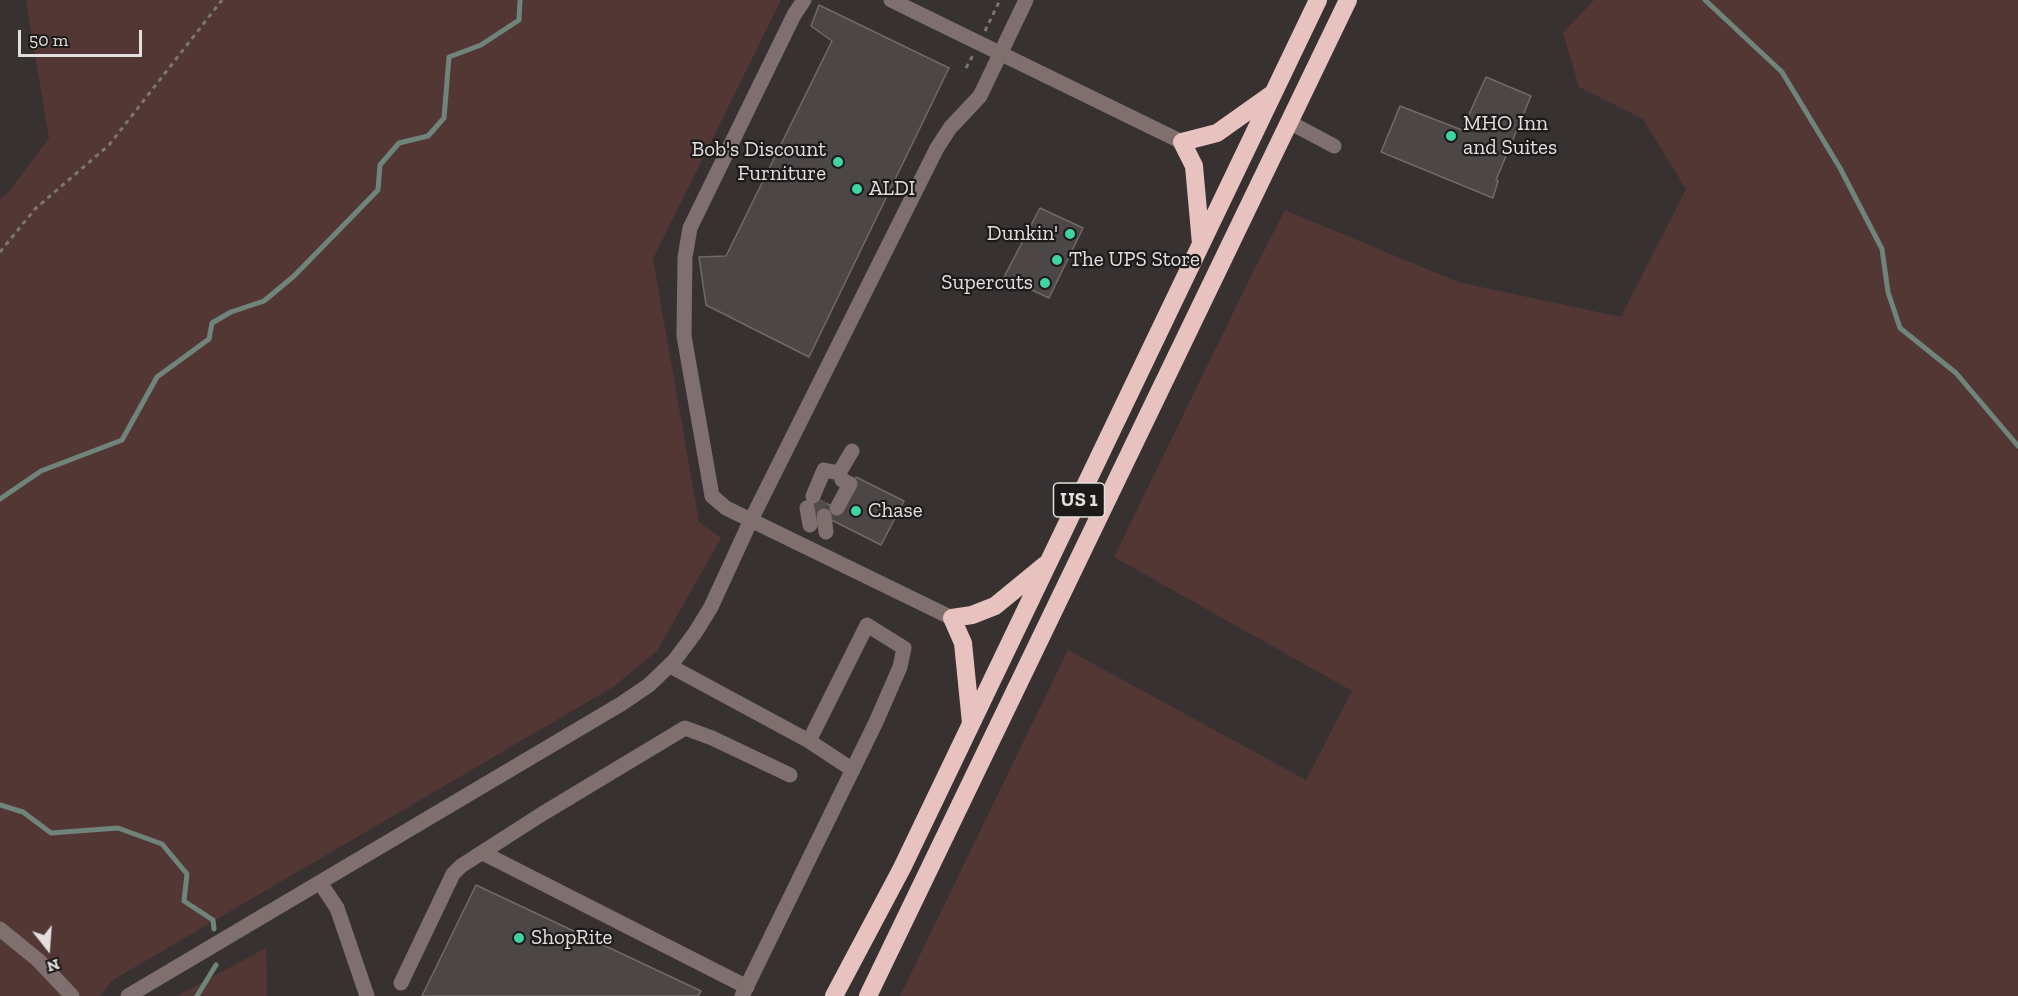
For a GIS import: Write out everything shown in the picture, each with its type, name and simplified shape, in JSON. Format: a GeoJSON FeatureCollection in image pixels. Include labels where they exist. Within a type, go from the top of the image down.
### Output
{"type":"FeatureCollection","features":[{"type":"Feature","properties":{"kind":"highway","name":"US 1"},"geometry":{"type":"LineString","coordinates":[[834,996],[902,868],[1318,0]]}},
{"type":"Feature","properties":{"kind":"highway","name":"US 1"},"geometry":{"type":"LineString","coordinates":[[868,996],[1348,0]]}},
{"type":"Feature","properties":{"kind":"highway"},"geometry":{"type":"LineString","coordinates":[[1201,245],[1194,166],[1182,142],[1217,134],[1274,93]]}},
{"type":"Feature","properties":{"kind":"highway"},"geometry":{"type":"LineString","coordinates":[[971,725],[963,643],[952,618],[972,615],[995,606],[1049,562]]}},
{"type":"Feature","properties":{"kind":"street"},"geometry":{"type":"LineString","coordinates":[[804,0],[794,15],[690,228],[685,257],[684,336],[712,496],[726,508],[952,618]]}},
{"type":"Feature","properties":{"kind":"street"},"geometry":{"type":"LineString","coordinates":[[891,0],[1182,142]]}},
{"type":"Feature","properties":{"kind":"street"},"geometry":{"type":"LineString","coordinates":[[128,996],[321,884],[621,704],[649,685],[670,666],[695,633],[711,606],[751,520],[936,148],[980,96],[1026,0]]}},
{"type":"Feature","properties":{"kind":"street"},"geometry":{"type":"LineString","coordinates":[[1289,122],[1334,146]]}},
{"type":"Feature","properties":{"kind":"street"},"geometry":{"type":"LineString","coordinates":[[838,475],[852,452]]}},
{"type":"Feature","properties":{"kind":"street"},"geometry":{"type":"LineString","coordinates":[[824,470],[838,475],[850,484],[822,516],[824,470]]}},
{"type":"Feature","properties":{"kind":"street"},"geometry":{"type":"LineString","coordinates":[[483,853],[744,992],[853,770],[896,676],[904,648],[867,625],[809,741]]}},
{"type":"Feature","properties":{"kind":"street"},"geometry":{"type":"LineString","coordinates":[[670,666],[809,741],[853,770]]}},
{"type":"Feature","properties":{"kind":"street"},"geometry":{"type":"LineString","coordinates":[[401,983],[453,874],[461,866],[685,728],[712,738],[790,775]]}},
{"type":"Feature","properties":{"kind":"street"},"geometry":{"type":"LineString","coordinates":[[321,884],[338,908],[367,996]]}},
{"type":"Feature","properties":{"kind":"street"},"geometry":{"type":"LineString","coordinates":[[0,929],[38,960],[72,996]]}},
{"type":"Feature","properties":{"kind":"path"},"geometry":{"type":"LineString","coordinates":[[0,252],[35,209],[109,144],[222,0]]}},
{"type":"Feature","properties":{"kind":"shaded area"},"geometry":{"type":"Polygon","coordinates":[[[26,0],[781,0],[653,259],[699,522],[721,538],[657,651],[613,687],[113,980],[100,996],[0,996],[0,199],[7,194],[49,138],[26,0]]]}},
{"type":"Feature","properties":{"kind":"shaded area"},"geometry":{"type":"Polygon","coordinates":[[[1594,0],[2018,0],[2018,996],[900,996],[1068,650],[1306,780],[1352,691],[1114,557],[1285,210],[1458,282],[1621,317],[1686,189],[1643,119],[1579,87],[1563,33],[1594,0]]]}},
{"type":"Feature","properties":{"kind":"shaded area"},"geometry":{"type":"Polygon","coordinates":[[[266,948],[267,996],[177,996],[266,948]]]}},
{"type":"Feature","properties":{"kind":"building","name":"Bob's Discount Furniture"},"geometry":{"type":"Polygon","coordinates":[[[819,5],[949,68],[809,357],[706,305],[699,257],[726,256],[832,41],[811,26],[819,5]]]}},
{"type":"Feature","properties":{"kind":"building","name":"MHO Inn and Suites"},"geometry":{"type":"Polygon","coordinates":[[[1486,77],[1531,96],[1496,180],[1498,181],[1493,198],[1381,152],[1400,106],[1462,130],[1486,77]]]}},
{"type":"Feature","properties":{"kind":"building"},"geometry":{"type":"Polygon","coordinates":[[[1040,208],[1083,228],[1049,298],[1004,277],[1040,208]]]}},
{"type":"Feature","properties":{"kind":"building","name":"Chase"},"geometry":{"type":"Polygon","coordinates":[[[856,477],[904,501],[881,545],[804,506],[809,495],[840,510],[856,477]]]}},
{"type":"Feature","properties":{"kind":"building","name":"ShopRite"},"geometry":{"type":"Polygon","coordinates":[[[476,885],[701,991],[698,996],[422,996],[476,885]]]}},
{"type":"Feature","properties":{"kind":"waterway"},"geometry":{"type":"LineString","coordinates":[[0,499],[41,471],[122,440],[157,377],[209,339],[212,323],[231,312],[264,301],[294,276],[378,190],[380,165],[399,143],[428,136],[444,118],[449,57],[481,45],[519,20],[520,0]]}},
{"type":"Feature","properties":{"kind":"waterway"},"geometry":{"type":"LineString","coordinates":[[1705,0],[1782,72],[1840,168],[1882,249],[1888,292],[1900,328],[1956,373],[2018,446]]}},
{"type":"Feature","properties":{"kind":"waterway"},"geometry":{"type":"LineString","coordinates":[[0,805],[23,812],[51,833],[118,828],[162,844],[187,874],[184,901],[213,920],[214,929]]}},
{"type":"Feature","properties":{"kind":"waterway"},"geometry":{"type":"LineString","coordinates":[[197,996],[216,965]]}},
{"type":"Feature","properties":{"kind":"tunnel"},"geometry":{"type":"LineString","coordinates":[[815,512],[820,500]]}},
{"type":"Feature","properties":{"kind":"place","name":"MHO Inn and Suites"},"geometry":{"type":"Point","coordinates":[1451,136]}},
{"type":"Feature","properties":{"kind":"place","name":"Bob's Discount Furniture"},"geometry":{"type":"Point","coordinates":[838,162]}},
{"type":"Feature","properties":{"kind":"place","name":"ALDI"},"geometry":{"type":"Point","coordinates":[857,189]}},
{"type":"Feature","properties":{"kind":"place","name":"Dunkin'"},"geometry":{"type":"Point","coordinates":[1070,234]}},
{"type":"Feature","properties":{"kind":"place","name":"The UPS Store"},"geometry":{"type":"Point","coordinates":[1057,260]}},
{"type":"Feature","properties":{"kind":"place","name":"Supercuts"},"geometry":{"type":"Point","coordinates":[1045,283]}},
{"type":"Feature","properties":{"kind":"place","name":"Chase"},"geometry":{"type":"Point","coordinates":[856,511]}},
{"type":"Feature","properties":{"kind":"place","name":"ShopRite"},"geometry":{"type":"Point","coordinates":[519,938]}}]}
